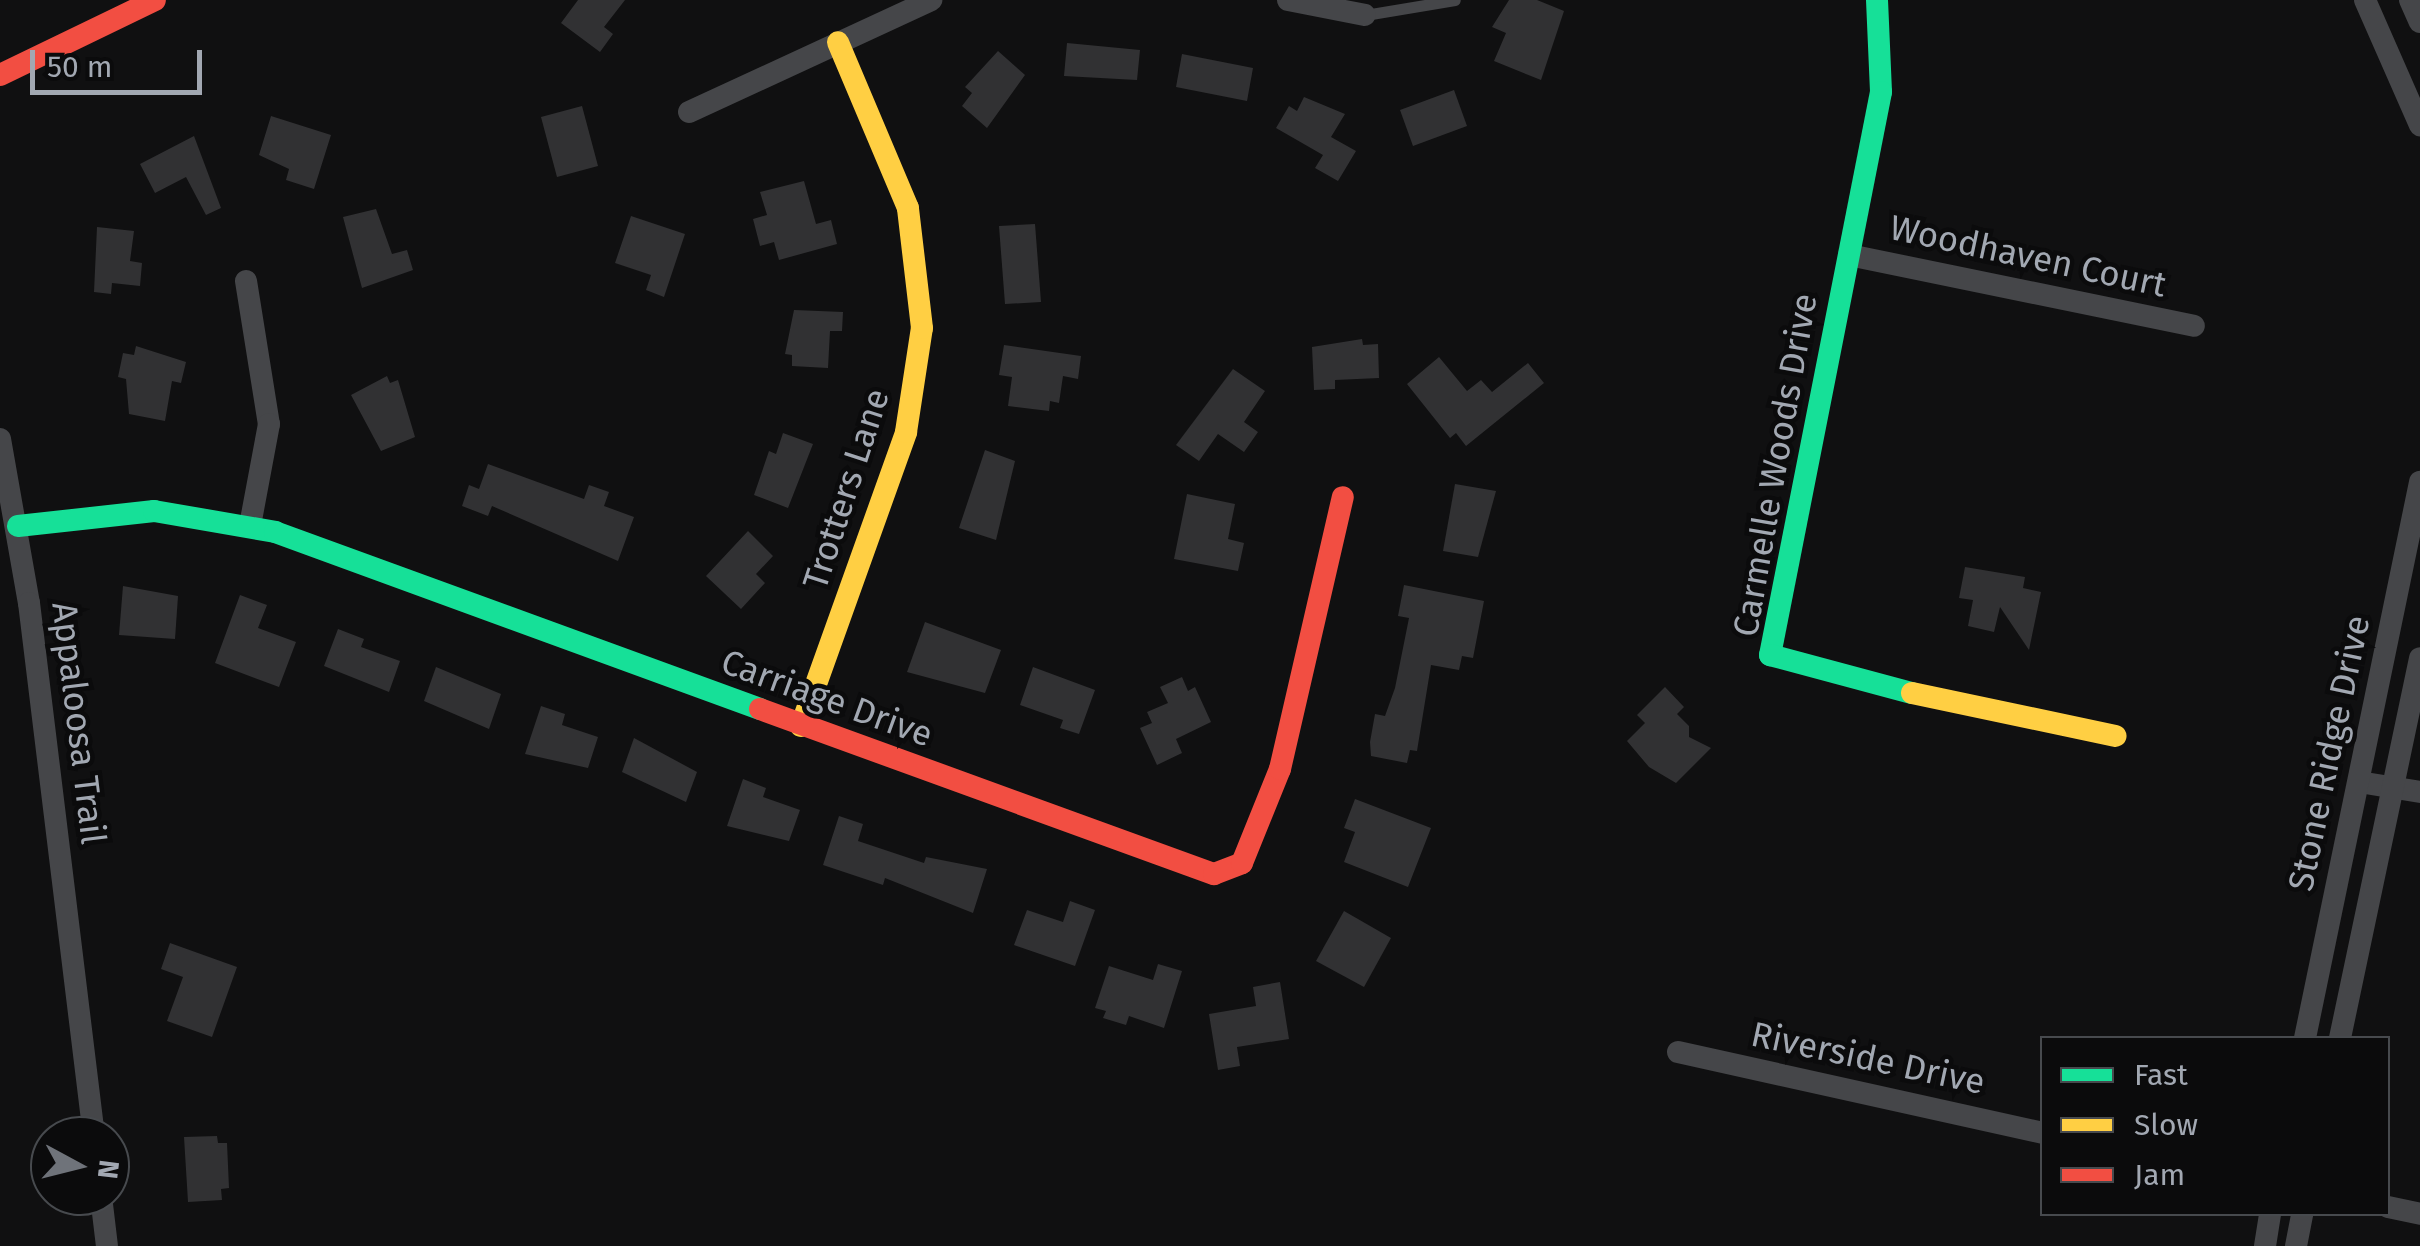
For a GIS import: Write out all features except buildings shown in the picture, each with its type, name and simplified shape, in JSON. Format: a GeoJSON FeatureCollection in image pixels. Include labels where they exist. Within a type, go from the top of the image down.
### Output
{"type":"FeatureCollection","features":[{"type":"Feature","properties":{"kind":"street"},"geometry":{"type":"LineString","coordinates":[[0,75],[155,0]]}},
{"type":"Feature","properties":{"kind":"street"},"geometry":{"type":"LineString","coordinates":[[689,112],[931,0]]}},
{"type":"Feature","properties":{"kind":"street"},"geometry":{"type":"LineString","coordinates":[[1288,0],[1365,16]]}},
{"type":"Feature","properties":{"kind":"street","name":"Carmelle Woods Drive"},"geometry":{"type":"LineString","coordinates":[[1877,0],[1881,92],[1770,655],[1984,712],[2116,736]]}},
{"type":"Feature","properties":{"kind":"street"},"geometry":{"type":"LineString","coordinates":[[2364,0],[2414,89],[2420,125]]}},
{"type":"Feature","properties":{"kind":"street"},"geometry":{"type":"LineString","coordinates":[[2410,0],[2420,22]]}},
{"type":"Feature","properties":{"kind":"street","name":"Trotters Lane"},"geometry":{"type":"LineString","coordinates":[[801,726],[906,432],[922,328],[908,208],[838,42]]}},
{"type":"Feature","properties":{"kind":"street","name":"Woodhaven Court"},"geometry":{"type":"LineString","coordinates":[[1849,255],[2194,326]]}},
{"type":"Feature","properties":{"kind":"street"},"geometry":{"type":"LineString","coordinates":[[246,281],[270,424],[250,526]]}},
{"type":"Feature","properties":{"kind":"street","name":"Appaloosa Trail"},"geometry":{"type":"LineString","coordinates":[[0,440],[18,526],[92,1116]]}},
{"type":"Feature","properties":{"kind":"street","name":"Stone Ridge Drive"},"geometry":{"type":"LineString","coordinates":[[2305,1036],[2420,482]]}},
{"type":"Feature","properties":{"kind":"street","name":"Carriage Drive"},"geometry":{"type":"LineString","coordinates":[[18,526],[154,511],[250,526],[1179,866],[1230,871],[1242,862],[1280,769],[1344,497]]}},
{"type":"Feature","properties":{"kind":"street","name":"Stone Ridge Drive"},"geometry":{"type":"LineString","coordinates":[[2340,1036],[2420,658]]}},
{"type":"Feature","properties":{"kind":"street"},"geometry":{"type":"LineString","coordinates":[[2359,782],[2420,792]]}},
{"type":"Feature","properties":{"kind":"street","name":"Riverside Drive"},"geometry":{"type":"LineString","coordinates":[[1678,1052],[2040,1132]]}},
{"type":"Feature","properties":{"kind":"street"},"geometry":{"type":"LineString","coordinates":[[2390,1207],[2420,1214]]}},
{"type":"Feature","properties":{"kind":"street"},"geometry":{"type":"LineString","coordinates":[[103,1216],[107,1246]]}},
{"type":"Feature","properties":{"kind":"street"},"geometry":{"type":"LineString","coordinates":[[2265,1246],[2270,1216]]}},
{"type":"Feature","properties":{"kind":"street"},"geometry":{"type":"LineString","coordinates":[[2296,1246],[2302,1216]]}},
{"type":"Feature","properties":{"kind":"lane"},"geometry":{"type":"LineString","coordinates":[[1365,16],[1455,0]]}},
{"type":"Feature","properties":{"kind":"traffic: fast"},"geometry":{"type":"LineString","coordinates":[[1877,0],[1881,92],[1770,655],[1912,693]]}},
{"type":"Feature","properties":{"kind":"traffic: fast"},"geometry":{"type":"LineString","coordinates":[[18,526],[154,511],[275,532],[760,709]]}},
{"type":"Feature","properties":{"kind":"traffic: slow"},"geometry":{"type":"LineString","coordinates":[[801,726],[906,432],[922,328],[908,208],[838,42]]}},
{"type":"Feature","properties":{"kind":"traffic: slow"},"geometry":{"type":"LineString","coordinates":[[1912,693],[2116,736]]}},
{"type":"Feature","properties":{"kind":"traffic: jam"},"geometry":{"type":"LineString","coordinates":[[0,75],[155,0]]}},
{"type":"Feature","properties":{"kind":"traffic: jam"},"geometry":{"type":"LineString","coordinates":[[760,709],[1214,874],[1242,863],[1280,769],[1343,497]]}}]}
